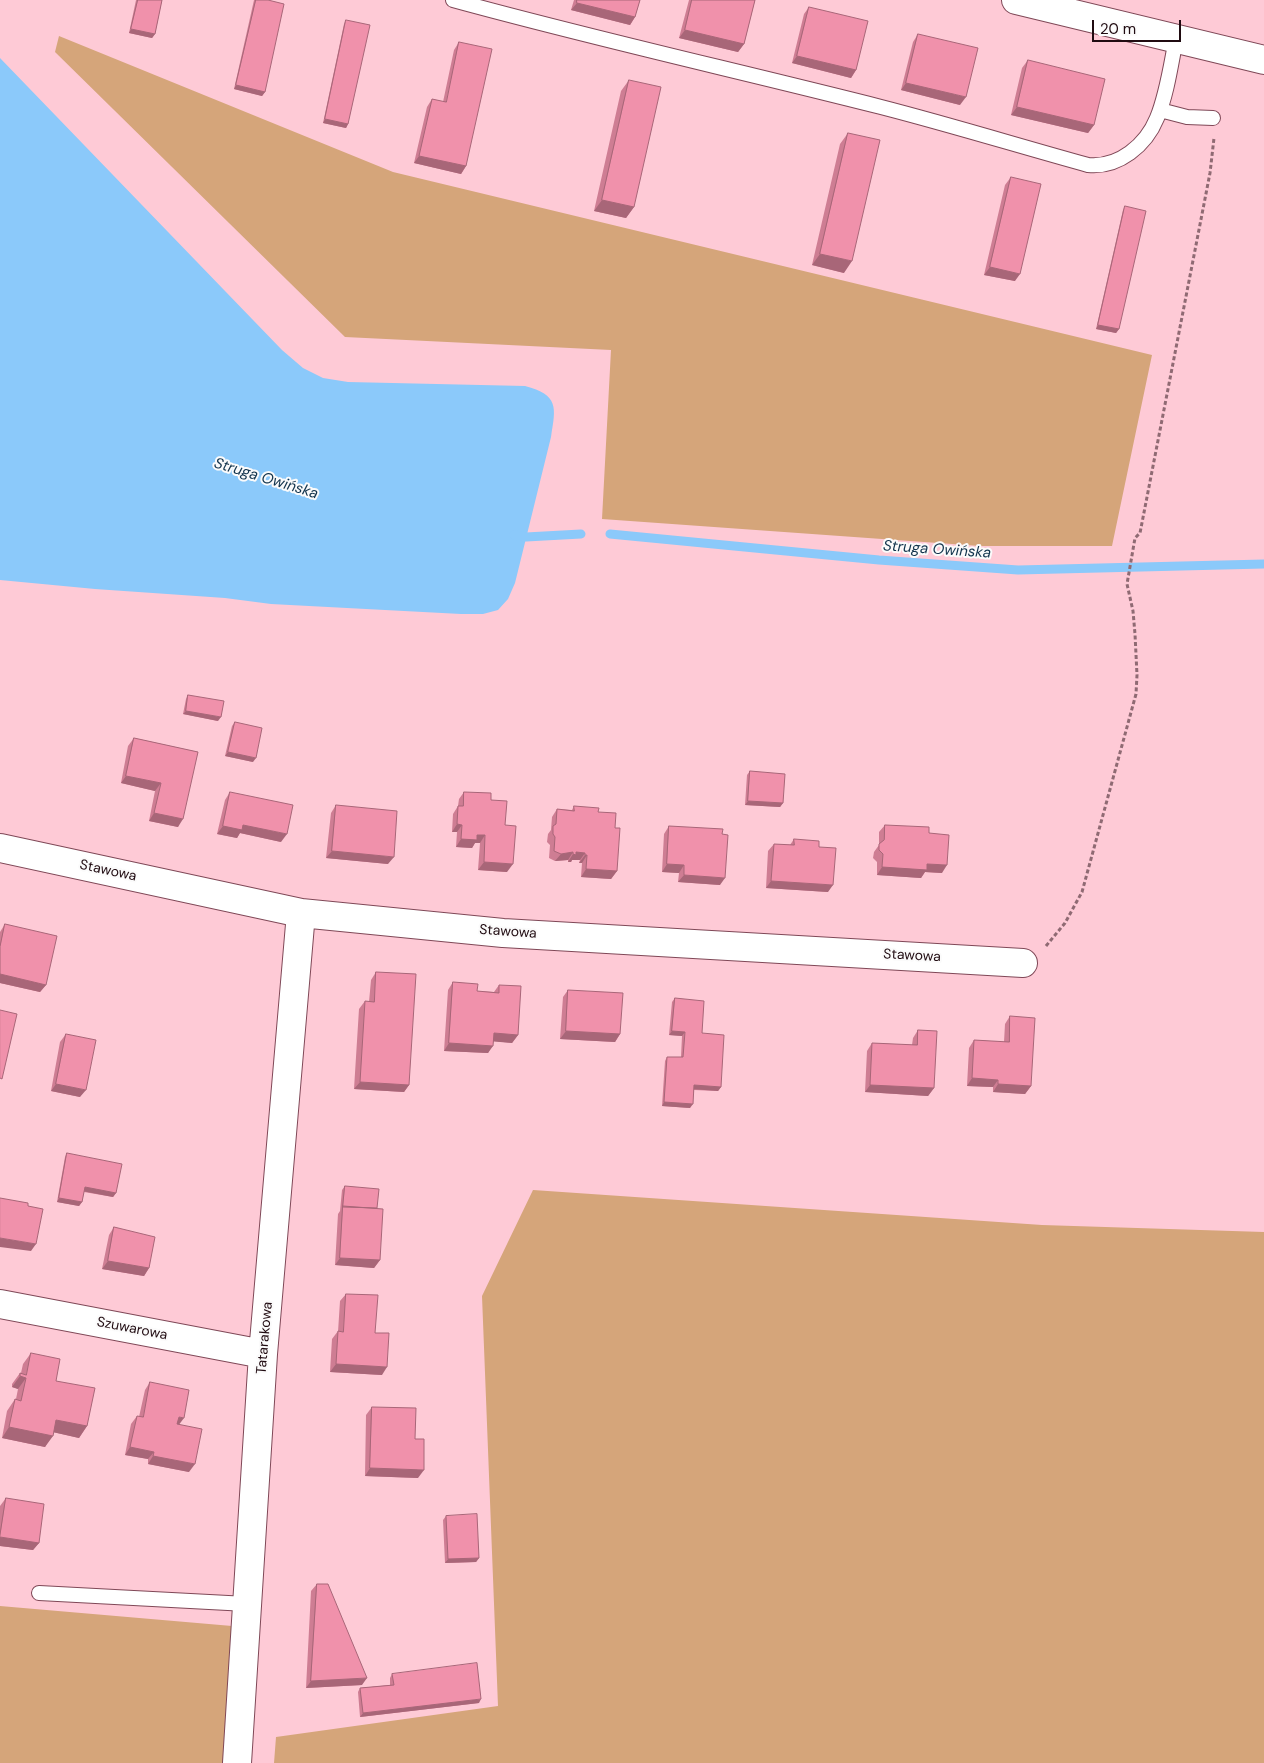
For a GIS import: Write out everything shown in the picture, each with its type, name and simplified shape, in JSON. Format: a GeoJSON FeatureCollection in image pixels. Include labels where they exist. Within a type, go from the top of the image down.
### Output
{"type":"FeatureCollection","features":[{"type":"Feature","properties":{"kind":"street"},"geometry":{"type":"LineString","coordinates":[[1016,0],[1264,60]]}},
{"type":"Feature","properties":{"kind":"street","name":"Stawowa"},"geometry":{"type":"LineString","coordinates":[[0,848],[301,913],[503,933],[1023,963]]}},
{"type":"Feature","properties":{"kind":"street","name":"Tatarakowa"},"geometry":{"type":"LineString","coordinates":[[237,1763],[263,1354],[301,913]]}},
{"type":"Feature","properties":{"kind":"street","name":"Szuwarowa"},"geometry":{"type":"LineString","coordinates":[[0,1304],[263,1354]]}},
{"type":"Feature","properties":{"kind":"lane"},"geometry":{"type":"LineString","coordinates":[[453,0],[608,42],[884,108],[1088,165],[1099,166],[1110,164],[1132,151],[1152,128],[1160,110],[1176,39]]}},
{"type":"Feature","properties":{"kind":"lane"},"geometry":{"type":"LineString","coordinates":[[1160,110],[1187,117],[1213,118]]}},
{"type":"Feature","properties":{"kind":"lane"},"geometry":{"type":"LineString","coordinates":[[39,1593],[247,1604]]}},
{"type":"Feature","properties":{"kind":"path"},"geometry":{"type":"LineString","coordinates":[[1023,963],[1047,945],[1065,923],[1082,892],[1136,694],[1138,675],[1133,610],[1127,584],[1135,538],[1140,533],[1210,173],[1214,140],[1213,118]]}},
{"type":"Feature","properties":{"kind":"shaded area"},"geometry":{"type":"Polygon","coordinates":[[[59,36],[393,172],[1152,355],[1112,546],[980,546],[602,519],[611,350],[345,337],[55,52],[59,36]]]}},
{"type":"Feature","properties":{"kind":"shaded area"},"geometry":{"type":"Polygon","coordinates":[[[533,1190],[1042,1225],[1264,1232],[1264,1763],[274,1763],[276,1737],[498,1706],[482,1296],[533,1190]]]}},
{"type":"Feature","properties":{"kind":"shaded area"},"geometry":{"type":"Polygon","coordinates":[[[0,1606],[232,1626],[225,1763],[0,1763],[0,1606]]]}},
{"type":"Feature","properties":{"kind":"water"},"geometry":{"type":"Polygon","coordinates":[[[0,58],[282,350],[303,368],[323,378],[348,382],[525,386],[549,398],[554,410],[551,437],[515,583],[508,599],[498,610],[483,614],[461,614],[271,604],[225,598],[0,580],[0,58]]]}},
{"type":"Feature","properties":{"kind":"building"},"geometry":{"type":"Polygon","coordinates":[[[138,0],[162,0],[155,34],[131,29],[138,0]]]}},
{"type":"Feature","properties":{"kind":"building"},"geometry":{"type":"Polygon","coordinates":[[[256,0],[268,0],[284,4],[265,92],[236,85],[256,0]]]}},
{"type":"Feature","properties":{"kind":"building"},"geometry":{"type":"Polygon","coordinates":[[[577,0],[640,0],[635,17],[577,3],[577,0]]]}},
{"type":"Feature","properties":{"kind":"building"},"geometry":{"type":"Polygon","coordinates":[[[692,0],[755,0],[744,44],[685,30],[692,0]]]}},
{"type":"Feature","properties":{"kind":"building"},"geometry":{"type":"Polygon","coordinates":[[[809,7],[868,21],[856,70],[797,56],[809,7]]]}},
{"type":"Feature","properties":{"kind":"building"},"geometry":{"type":"Polygon","coordinates":[[[346,20],[370,25],[348,124],[325,119],[346,20]]]}},
{"type":"Feature","properties":{"kind":"building"},"geometry":{"type":"Polygon","coordinates":[[[918,34],[978,48],[966,97],[906,83],[918,34]]]}},
{"type":"Feature","properties":{"kind":"building"},"geometry":{"type":"Polygon","coordinates":[[[459,42],[492,49],[466,166],[419,156],[432,99],[446,102],[459,42]]]}},
{"type":"Feature","properties":{"kind":"building"},"geometry":{"type":"Polygon","coordinates":[[[1028,60],[1105,79],[1094,125],[1017,107],[1028,60]]]}},
{"type":"Feature","properties":{"kind":"building"},"geometry":{"type":"Polygon","coordinates":[[[629,80],[661,87],[634,207],[602,200],[629,80]]]}},
{"type":"Feature","properties":{"kind":"building"},"geometry":{"type":"Polygon","coordinates":[[[848,133],[880,140],[852,261],[820,254],[848,133]]]}},
{"type":"Feature","properties":{"kind":"building"},"geometry":{"type":"Polygon","coordinates":[[[1011,177],[1041,184],[1020,274],[990,267],[1011,177]]]}},
{"type":"Feature","properties":{"kind":"building"},"geometry":{"type":"Polygon","coordinates":[[[1125,206],[1146,211],[1119,329],[1098,325],[1125,206]]]}},
{"type":"Feature","properties":{"kind":"building"},"geometry":{"type":"Polygon","coordinates":[[[188,695],[224,701],[221,717],[186,711],[188,695]]]}},
{"type":"Feature","properties":{"kind":"building"},"geometry":{"type":"Polygon","coordinates":[[[235,722],[262,728],[256,758],[228,752],[235,722]]]}},
{"type":"Feature","properties":{"kind":"building"},"geometry":{"type":"Polygon","coordinates":[[[134,738],[198,752],[183,819],[154,813],[161,783],[126,776],[134,738]]]}},
{"type":"Feature","properties":{"kind":"building"},"geometry":{"type":"Polygon","coordinates":[[[750,771],[785,774],[783,803],[748,801],[750,771]]]}},
{"type":"Feature","properties":{"kind":"building"},"geometry":{"type":"Polygon","coordinates":[[[230,792],[293,805],[287,834],[243,825],[242,830],[223,826],[230,792]]]}},
{"type":"Feature","properties":{"kind":"building"},"geometry":{"type":"Polygon","coordinates":[[[464,792],[491,793],[491,800],[507,801],[505,825],[516,826],[513,864],[484,862],[485,835],[477,835],[477,840],[461,839],[462,825],[457,824],[458,806],[463,806],[464,792]]]}},
{"type":"Feature","properties":{"kind":"building"},"geometry":{"type":"Polygon","coordinates":[[[336,805],[397,811],[394,857],[332,851],[336,805]]]}},
{"type":"Feature","properties":{"kind":"building"},"geometry":{"type":"Polygon","coordinates":[[[574,806],[599,808],[598,812],[616,813],[615,828],[620,828],[617,871],[586,869],[587,855],[585,853],[576,852],[576,855],[573,852],[561,854],[554,851],[555,837],[553,826],[556,824],[557,809],[574,811],[574,806]]]}},
{"type":"Feature","properties":{"kind":"building"},"geometry":{"type":"Polygon","coordinates":[[[885,825],[929,827],[929,833],[949,835],[947,865],[927,864],[927,870],[882,867],[883,854],[879,850],[879,844],[884,840],[885,825]]]}},
{"type":"Feature","properties":{"kind":"building"},"geometry":{"type":"Polygon","coordinates":[[[669,826],[723,829],[722,834],[728,835],[725,878],[684,875],[684,865],[667,864],[669,826]]]}},
{"type":"Feature","properties":{"kind":"building"},"geometry":{"type":"Polygon","coordinates":[[[794,839],[819,841],[819,847],[836,848],[833,885],[771,881],[774,844],[794,845],[794,839]]]}},
{"type":"Feature","properties":{"kind":"building"},"geometry":{"type":"Polygon","coordinates":[[[5,924],[57,936],[46,985],[0,974],[0,947],[5,924]]]}},
{"type":"Feature","properties":{"kind":"building"},"geometry":{"type":"Polygon","coordinates":[[[376,972],[416,974],[409,1085],[360,1082],[365,1001],[374,1002],[376,972]]]}},
{"type":"Feature","properties":{"kind":"building"},"geometry":{"type":"Polygon","coordinates":[[[453,982],[478,984],[477,991],[499,993],[499,985],[521,986],[518,1035],[494,1033],[493,1046],[449,1043],[453,982]]]}},
{"type":"Feature","properties":{"kind":"building"},"geometry":{"type":"Polygon","coordinates":[[[568,990],[623,993],[620,1034],[566,1031],[568,990]]]}},
{"type":"Feature","properties":{"kind":"building"},"geometry":{"type":"Polygon","coordinates":[[[675,998],[704,1001],[702,1033],[724,1035],[721,1087],[694,1085],[693,1104],[664,1102],[667,1057],[683,1057],[685,1032],[672,1031],[675,998]]]}},
{"type":"Feature","properties":{"kind":"building"},"geometry":{"type":"Polygon","coordinates":[[[0,1010],[17,1014],[2,1079],[0,1078],[0,1010]]]}},
{"type":"Feature","properties":{"kind":"building"},"geometry":{"type":"Polygon","coordinates":[[[1010,1016],[1035,1018],[1031,1086],[998,1084],[998,1080],[972,1078],[974,1040],[1009,1042],[1010,1016]]]}},
{"type":"Feature","properties":{"kind":"building"},"geometry":{"type":"Polygon","coordinates":[[[918,1030],[937,1031],[934,1088],[870,1085],[872,1043],[917,1045],[918,1030]]]}},
{"type":"Feature","properties":{"kind":"building"},"geometry":{"type":"Polygon","coordinates":[[[66,1034],[96,1040],[86,1090],[56,1084],[66,1034]]]}},
{"type":"Feature","properties":{"kind":"building"},"geometry":{"type":"Polygon","coordinates":[[[67,1153],[122,1164],[116,1193],[85,1187],[82,1202],[59,1198],[67,1153]]]}},
{"type":"Feature","properties":{"kind":"building"},"geometry":{"type":"Polygon","coordinates":[[[345,1186],[379,1189],[377,1208],[343,1207],[345,1186]]]}},
{"type":"Feature","properties":{"kind":"building"},"geometry":{"type":"Polygon","coordinates":[[[0,1198],[28,1203],[28,1206],[43,1209],[36,1244],[0,1238],[0,1198]]]}},
{"type":"Feature","properties":{"kind":"building"},"geometry":{"type":"Polygon","coordinates":[[[343,1206],[383,1209],[380,1260],[340,1258],[343,1206]]]}},
{"type":"Feature","properties":{"kind":"building"},"geometry":{"type":"Polygon","coordinates":[[[114,1227],[155,1237],[149,1268],[108,1261],[114,1227]]]}},
{"type":"Feature","properties":{"kind":"building"},"geometry":{"type":"Polygon","coordinates":[[[346,1294],[378,1295],[375,1333],[389,1333],[387,1367],[336,1364],[338,1331],[343,1332],[346,1294]]]}},
{"type":"Feature","properties":{"kind":"building"},"geometry":{"type":"Polygon","coordinates":[[[31,1353],[60,1359],[56,1381],[95,1388],[87,1426],[56,1420],[53,1436],[9,1427],[15,1399],[21,1401],[26,1378],[20,1376],[20,1373],[26,1375],[31,1353]]]}},
{"type":"Feature","properties":{"kind":"building"},"geometry":{"type":"Polygon","coordinates":[[[150,1382],[189,1390],[184,1418],[179,1417],[177,1424],[202,1429],[195,1464],[153,1456],[154,1452],[130,1447],[137,1416],[143,1417],[150,1382]]]}},
{"type":"Feature","properties":{"kind":"building"},"geometry":{"type":"Polygon","coordinates":[[[372,1407],[416,1408],[415,1439],[424,1439],[424,1470],[370,1468],[372,1407]]]}},
{"type":"Feature","properties":{"kind":"building"},"geometry":{"type":"Polygon","coordinates":[[[6,1498],[44,1504],[39,1543],[0,1537],[6,1498]]]}},
{"type":"Feature","properties":{"kind":"building"},"geometry":{"type":"Polygon","coordinates":[[[477,1514],[479,1558],[448,1559],[446,1516],[477,1514]]]}},
{"type":"Feature","properties":{"kind":"building"},"geometry":{"type":"Polygon","coordinates":[[[317,1584],[328,1584],[367,1678],[311,1681],[317,1584]]]}},
{"type":"Feature","properties":{"kind":"building"},"geometry":{"type":"Polygon","coordinates":[[[477,1663],[481,1699],[363,1713],[360,1688],[394,1685],[392,1674],[477,1663]]]}},
{"type":"Feature","properties":{"kind":"waterway","name":"Struga Owińska"},"geometry":{"type":"LineString","coordinates":[[514,535],[526,537],[581,534]]}},
{"type":"Feature","properties":{"kind":"waterway","name":"Struga Owińska"},"geometry":{"type":"LineString","coordinates":[[610,534],[879,560],[1018,570],[1264,564]]}}]}
